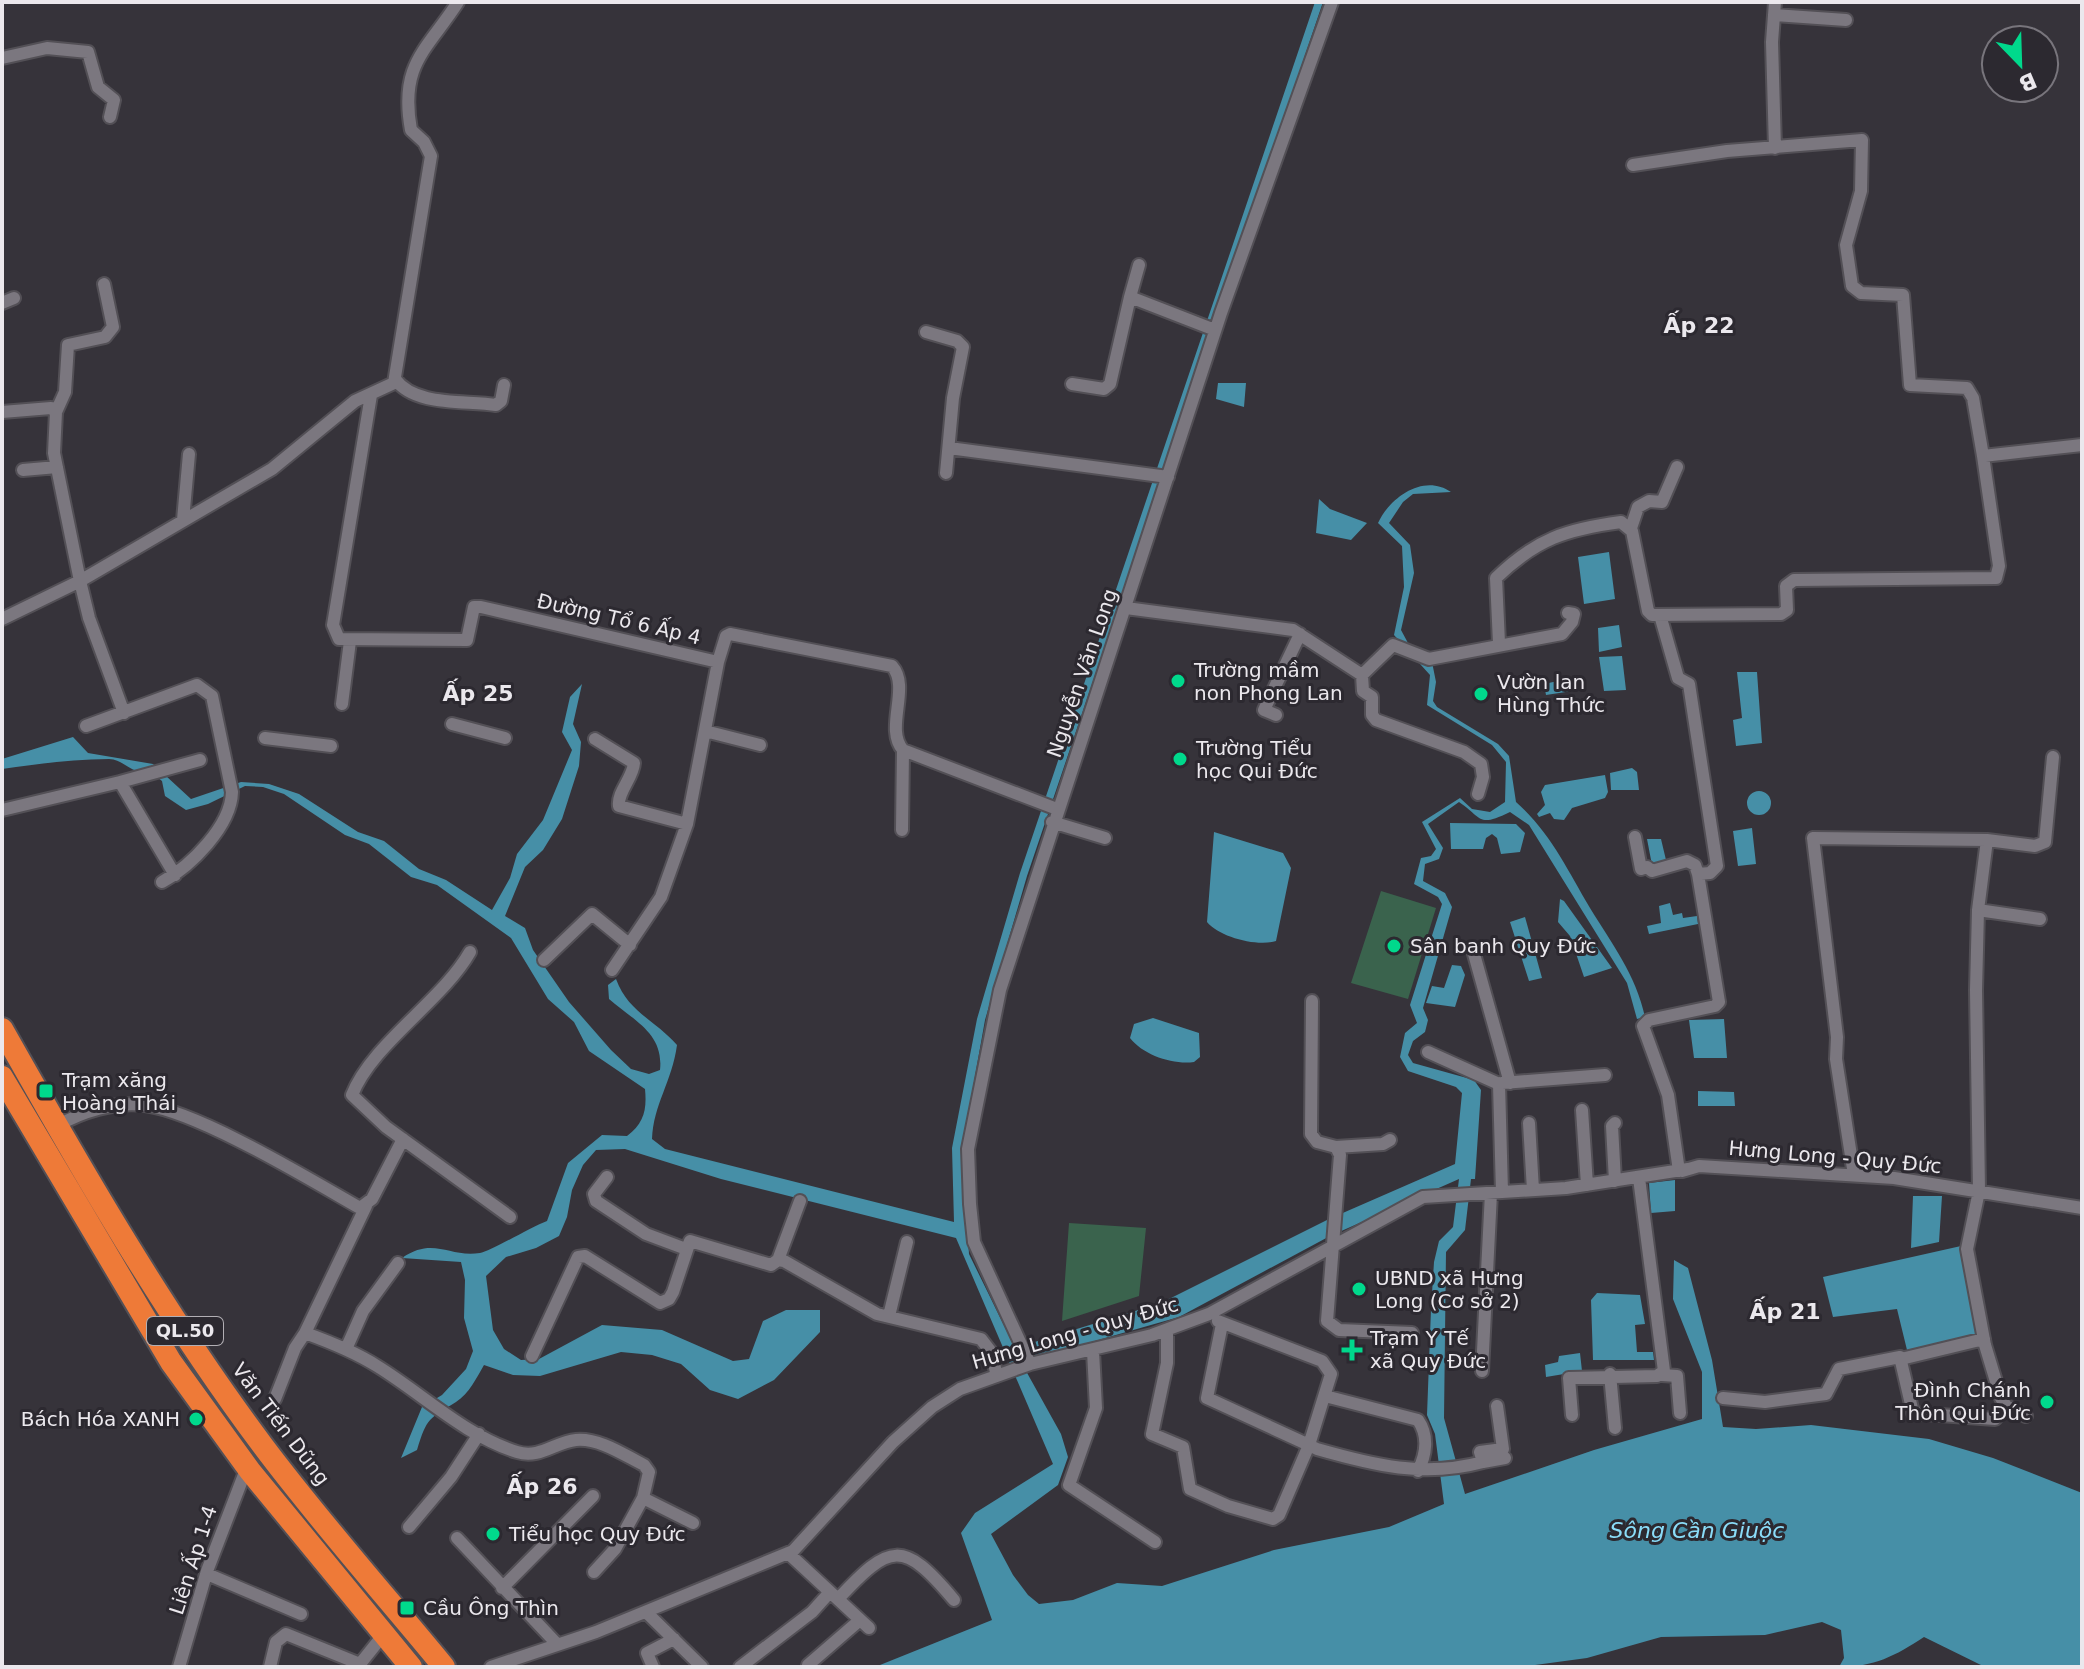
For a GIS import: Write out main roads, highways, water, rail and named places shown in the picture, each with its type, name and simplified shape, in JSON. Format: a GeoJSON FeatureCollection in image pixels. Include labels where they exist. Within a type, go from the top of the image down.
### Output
{"type":"FeatureCollection","features":[{"type":"Feature","properties":{"kind":"highway","name":"Văn Tiến Dũng"},"geometry":{"type":"LineString","coordinates":[[2,1029],[133,1250],[264,1446],[444,1667]]}},
{"type":"Feature","properties":{"kind":"highway","name":"QL.50"},"geometry":{"type":"LineString","coordinates":[[2,1077],[171,1362],[247,1467],[411,1667]]}},
{"type":"Feature","properties":{"kind":"water","name":"Sông Cần Giuộc"},"geometry":{"type":"Polygon","coordinates":[[[1315,2],[1323,2],[1027,876],[985,1020],[962,1149],[969,1254],[1015,1348],[1161,1303],[1329,1219],[1455,1164],[1462,1093],[1456,1087],[1408,1071],[1400,1057],[1405,1033],[1417,1023],[1410,1005],[1442,904],[1438,897],[1414,884],[1421,858],[1431,856],[1436,849],[1422,822],[1460,798],[1472,809],[1490,812],[1505,802],[1506,762],[1492,745],[1427,705],[1430,675],[1394,635],[1404,587],[1402,546],[1378,523],[1383,513],[1409,491],[1430,485],[1441,487],[1451,492],[1413,494],[1403,502],[1389,523],[1410,545],[1414,573],[1401,630],[1408,643],[1432,662],[1436,682],[1433,701],[1437,707],[1498,744],[1509,756],[1516,802],[1548,838],[1615,947],[1636,987],[1645,1017],[1637,1019],[1627,983],[1529,825],[1510,812],[1481,819],[1459,802],[1428,824],[1443,848],[1439,859],[1425,864],[1423,881],[1445,893],[1452,907],[1423,1008],[1428,1020],[1425,1032],[1413,1041],[1408,1055],[1413,1063],[1474,1080],[1481,1090],[1475,1179],[1471,1179],[1465,1230],[1446,1252],[1444,1418],[1465,1494],[1594,1450],[1702,1419],[1702,1372],[1673,1299],[1674,1260],[1688,1268],[1712,1360],[1723,1427],[1756,1429],[1811,1425],[1929,1439],[1993,1458],[2082,1493],[2082,1667],[1985,1667],[1924,1637],[1884,1659],[1839,1667],[1844,1658],[1841,1630],[1822,1622],[1765,1635],[1661,1637],[1587,1658],[1521,1667],[875,1667],[992,1620],[961,1533],[975,1513],[1053,1464],[956,1238],[721,1179],[625,1149],[596,1150],[583,1165],[572,1190],[567,1217],[559,1236],[536,1248],[506,1257],[486,1276],[493,1330],[504,1349],[521,1360],[539,1359],[602,1325],[662,1330],[733,1361],[749,1359],[763,1321],[786,1310],[820,1310],[820,1332],[774,1380],[738,1399],[710,1390],[681,1364],[652,1355],[621,1352],[540,1376],[513,1375],[484,1365],[465,1395],[430,1420],[417,1450],[401,1458],[422,1407],[442,1395],[466,1369],[473,1351],[464,1318],[465,1280],[461,1262],[402,1258],[433,1248],[480,1253],[547,1221],[568,1163],[602,1135],[627,1136],[633,1131],[643,1116],[645,1089],[589,1051],[574,1022],[548,999],[511,938],[437,885],[411,877],[369,844],[345,835],[284,794],[263,787],[245,786],[208,804],[186,810],[165,796],[162,781],[149,771],[136,771],[115,760],[69,761],[2,769],[2,759],[73,737],[88,753],[153,764],[191,799],[241,782],[269,784],[299,794],[358,832],[384,841],[419,869],[446,880],[492,910],[510,878],[517,854],[543,820],[572,750],[562,732],[570,697],[582,684],[573,724],[581,742],[579,766],[562,819],[543,850],[525,867],[505,916],[525,928],[533,950],[569,1002],[631,1069],[649,1074],[660,1070],[660,1057],[657,1046],[645,1029],[609,999],[608,985],[616,979],[627,1000],[677,1045],[652,1139],[665,1149],[954,1222],[952,1148],[977,1019],[1020,873],[1315,2]],[[1459,1179],[1330,1236],[1179,1317],[1021,1362],[1061,1434],[1068,1457],[1058,1485],[991,1534],[1013,1575],[1028,1595],[1039,1604],[1073,1600],[1117,1583],[1162,1586],[1274,1550],[1389,1527],[1444,1504],[1435,1434],[1427,1415],[1434,1262],[1439,1241],[1453,1227],[1459,1179]]]}},
{"type":"Feature","properties":{"kind":"water"},"geometry":{"type":"Polygon","coordinates":[[[1218,383],[1246,383],[1244,407],[1216,399],[1218,383]]]}},
{"type":"Feature","properties":{"kind":"water"},"geometry":{"type":"Polygon","coordinates":[[[1319,499],[1330,509],[1367,523],[1351,540],[1316,533],[1319,499]]]}},
{"type":"Feature","properties":{"kind":"water"},"geometry":{"type":"Polygon","coordinates":[[[1609,552],[1615,599],[1584,604],[1578,557],[1609,552]]]}},
{"type":"Feature","properties":{"kind":"water"},"geometry":{"type":"Polygon","coordinates":[[[1619,625],[1622,647],[1599,652],[1598,628],[1619,625]]]}},
{"type":"Feature","properties":{"kind":"water"},"geometry":{"type":"Polygon","coordinates":[[[1622,656],[1626,690],[1604,691],[1599,657],[1622,656]]]}},
{"type":"Feature","properties":{"kind":"water"},"geometry":{"type":"Polygon","coordinates":[[[1737,672],[1757,672],[1762,743],[1736,746],[1733,720],[1742,718],[1737,672]]]}},
{"type":"Feature","properties":{"kind":"water"},"geometry":{"type":"Polygon","coordinates":[[[1576,677],[1579,690],[1546,695],[1544,684],[1576,677]]]}},
{"type":"Feature","properties":{"kind":"water"},"geometry":{"type":"Polygon","coordinates":[[[1632,768],[1637,772],[1639,790],[1611,790],[1610,773],[1632,768]]]}},
{"type":"Feature","properties":{"kind":"water"},"geometry":{"type":"Polygon","coordinates":[[[1605,775],[1608,792],[1605,798],[1572,808],[1564,820],[1554,819],[1550,813],[1539,817],[1537,814],[1545,805],[1541,792],[1545,785],[1605,775]]]}},
{"type":"Feature","properties":{"kind":"water"},"geometry":{"type":"Polygon","coordinates":[[[1759,791],[1768,794],[1771,803],[1768,812],[1759,815],[1750,812],[1747,803],[1750,794],[1759,791]]]}},
{"type":"Feature","properties":{"kind":"water"},"geometry":{"type":"Polygon","coordinates":[[[1450,823],[1516,824],[1525,833],[1520,852],[1501,854],[1497,838],[1492,834],[1486,838],[1483,849],[1451,849],[1450,823]]]}},
{"type":"Feature","properties":{"kind":"water"},"geometry":{"type":"Polygon","coordinates":[[[1752,828],[1756,864],[1738,866],[1733,831],[1752,828]]]}},
{"type":"Feature","properties":{"kind":"water"},"geometry":{"type":"Polygon","coordinates":[[[1214,832],[1283,853],[1291,868],[1276,941],[1259,943],[1239,939],[1220,932],[1207,922],[1214,832]]]}},
{"type":"Feature","properties":{"kind":"water"},"geometry":{"type":"Polygon","coordinates":[[[1647,839],[1661,839],[1666,860],[1652,865],[1647,839]]]}},
{"type":"Feature","properties":{"kind":"water"},"geometry":{"type":"Polygon","coordinates":[[[1560,899],[1612,968],[1584,977],[1570,936],[1558,922],[1560,899]]]}},
{"type":"Feature","properties":{"kind":"water"},"geometry":{"type":"Polygon","coordinates":[[[1670,903],[1673,915],[1682,913],[1683,918],[1697,916],[1698,924],[1649,934],[1647,926],[1661,923],[1659,906],[1670,903]]]}},
{"type":"Feature","properties":{"kind":"water"},"geometry":{"type":"Polygon","coordinates":[[[1525,917],[1542,978],[1529,981],[1510,922],[1525,917]]]}},
{"type":"Feature","properties":{"kind":"water"},"geometry":{"type":"Polygon","coordinates":[[[1452,965],[1461,966],[1465,975],[1455,1007],[1426,1003],[1432,986],[1444,988],[1452,965]]]}},
{"type":"Feature","properties":{"kind":"water"},"geometry":{"type":"Polygon","coordinates":[[[1153,1018],[1199,1033],[1200,1057],[1186,1063],[1168,1060],[1150,1054],[1136,1044],[1130,1038],[1134,1024],[1153,1018]]]}},
{"type":"Feature","properties":{"kind":"water"},"geometry":{"type":"Polygon","coordinates":[[[1724,1019],[1727,1058],[1694,1058],[1689,1020],[1724,1019]]]}},
{"type":"Feature","properties":{"kind":"water"},"geometry":{"type":"Polygon","coordinates":[[[1698,1091],[1734,1092],[1735,1106],[1698,1106],[1698,1091]]]}},
{"type":"Feature","properties":{"kind":"water"},"geometry":{"type":"Polygon","coordinates":[[[1675,1180],[1675,1211],[1651,1213],[1649,1183],[1675,1180]]]}},
{"type":"Feature","properties":{"kind":"water"},"geometry":{"type":"Polygon","coordinates":[[[1913,1196],[1942,1196],[1939,1242],[1911,1248],[1913,1196]]]}},
{"type":"Feature","properties":{"kind":"water"},"geometry":{"type":"Polygon","coordinates":[[[1961,1246],[1977,1335],[1907,1350],[1897,1309],[1833,1317],[1823,1277],[1961,1246]]]}},
{"type":"Feature","properties":{"kind":"water"},"geometry":{"type":"Polygon","coordinates":[[[1597,1293],[1640,1295],[1645,1324],[1635,1325],[1637,1352],[1653,1352],[1654,1360],[1593,1360],[1591,1300],[1597,1293]]]}},
{"type":"Feature","properties":{"kind":"water"},"geometry":{"type":"Polygon","coordinates":[[[1580,1353],[1582,1371],[1546,1377],[1545,1365],[1558,1362],[1559,1356],[1580,1353]]]}},
{"type":"Feature","properties":{"kind":"place","name":"Trường mầm non Phong Lan"},"geometry":{"type":"Point","coordinates":[1178,681]}},
{"type":"Feature","properties":{"kind":"place","name":"Vườn lan Hùng Thức"},"geometry":{"type":"Point","coordinates":[1481,694]}},
{"type":"Feature","properties":{"kind":"place","name":"Trường Tiểu học Qui Đức"},"geometry":{"type":"Point","coordinates":[1180,759]}},
{"type":"Feature","properties":{"kind":"place","name":"Sân banh Quy Đức"},"geometry":{"type":"Point","coordinates":[1394,946]}},
{"type":"Feature","properties":{"kind":"place","name":"Trạm xăng Hoàng Thái"},"geometry":{"type":"Point","coordinates":[46,1091]}},
{"type":"Feature","properties":{"kind":"place","name":"UBND xã Hưng Long (Cơ sở 2)"},"geometry":{"type":"Point","coordinates":[1359,1289]}},
{"type":"Feature","properties":{"kind":"place","name":"Trạm Y Tế xã Quy Đức"},"geometry":{"type":"Point","coordinates":[1352,1350]}},
{"type":"Feature","properties":{"kind":"place","name":"Đình Chánh Thôn Qui Đức"},"geometry":{"type":"Point","coordinates":[2047,1402]}},
{"type":"Feature","properties":{"kind":"place","name":"Bách Hóa XANH"},"geometry":{"type":"Point","coordinates":[196,1419]}},
{"type":"Feature","properties":{"kind":"place","name":"Tiểu học Quy Đức"},"geometry":{"type":"Point","coordinates":[493,1534]}},
{"type":"Feature","properties":{"kind":"place","name":"Cầu Ông Thìn"},"geometry":{"type":"Point","coordinates":[407,1608]}},
{"type":"Feature","properties":{"kind":"district","name":"Ấp 22"},"geometry":{"type":"Point","coordinates":[1699,325]}},
{"type":"Feature","properties":{"kind":"district","name":"Ấp 25"},"geometry":{"type":"Point","coordinates":[478,693]}},
{"type":"Feature","properties":{"kind":"district","name":"Ấp 21"},"geometry":{"type":"Point","coordinates":[1785,1311]}},
{"type":"Feature","properties":{"kind":"district","name":"Ấp 26"},"geometry":{"type":"Point","coordinates":[542,1486]}}]}
